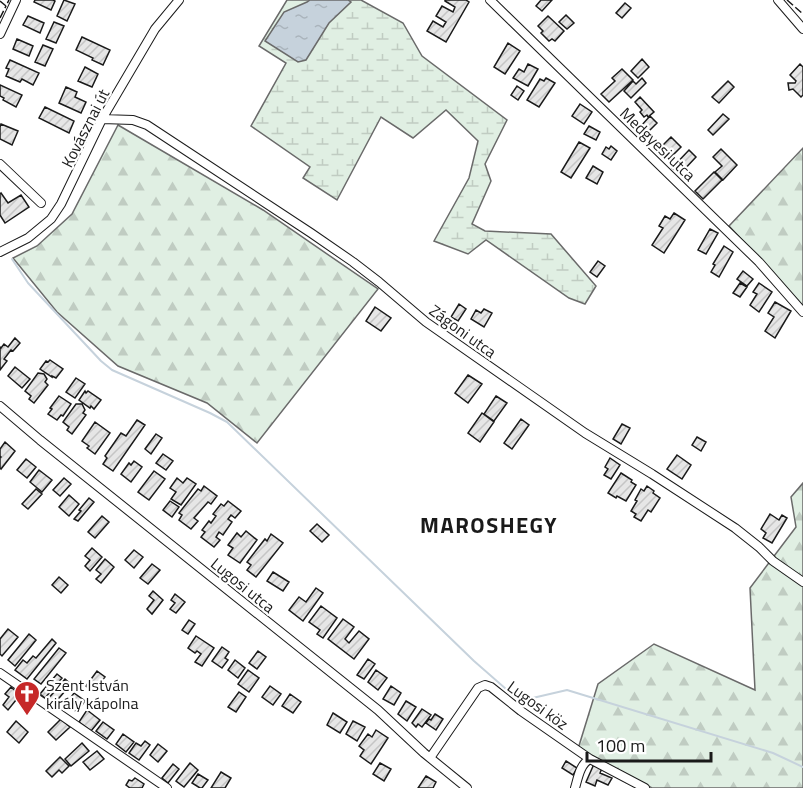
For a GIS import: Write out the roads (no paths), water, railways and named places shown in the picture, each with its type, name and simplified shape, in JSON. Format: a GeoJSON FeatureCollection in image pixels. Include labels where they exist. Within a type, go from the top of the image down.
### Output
{"type":"FeatureCollection","features":[{"type":"Feature","properties":{"kind":"street"},"geometry":{"type":"LineString","coordinates":[[0,34],[16,0]]}},
{"type":"Feature","properties":{"kind":"street","name":"Kovásznai út"},"geometry":{"type":"LineString","coordinates":[[0,252],[28,238],[51,219],[61,204],[102,119],[155,29],[179,0]]}},
{"type":"Feature","properties":{"kind":"street","name":"Medgyesi utca"},"geometry":{"type":"LineString","coordinates":[[490,0],[759,262],[803,312]]}},
{"type":"Feature","properties":{"kind":"street"},"geometry":{"type":"LineString","coordinates":[[778,0],[803,28]]}},
{"type":"Feature","properties":{"kind":"street","name":"Zágoni utca"},"geometry":{"type":"LineString","coordinates":[[102,119],[133,120],[147,125],[311,233],[379,282],[426,322],[585,433],[735,528],[773,561],[803,582]]}},
{"type":"Feature","properties":{"kind":"street"},"geometry":{"type":"LineString","coordinates":[[0,164],[41,203]]}},
{"type":"Feature","properties":{"kind":"street","name":"Lugosi utca"},"geometry":{"type":"LineString","coordinates":[[0,406],[378,710],[430,758],[467,788]]}},
{"type":"Feature","properties":{"kind":"street"},"geometry":{"type":"LineString","coordinates":[[0,673],[167,788]]}},
{"type":"Feature","properties":{"kind":"street","name":"Lugosi köz"},"geometry":{"type":"LineString","coordinates":[[430,758],[478,688],[485,685],[491,687],[588,760]]}},
{"type":"Feature","properties":{"kind":"street"},"geometry":{"type":"LineString","coordinates":[[575,788],[582,766],[588,760],[645,788]]}},
{"type":"Feature","properties":{"kind":"water"},"geometry":{"type":"Polygon","coordinates":[[[310,0],[348,0],[351,2],[329,23],[306,60],[298,62],[265,41],[284,12],[310,0]]]}},
{"type":"Feature","properties":{"kind":"waterway"},"geometry":{"type":"LineString","coordinates":[[12,259],[28,283],[101,361],[112,370],[227,422],[474,661],[514,696],[524,700],[567,690],[773,753],[803,767]]}},
{"type":"Feature","properties":{"kind":"place","name":"Szent István király kápolna"},"geometry":{"type":"Point","coordinates":[27,717]}},
{"type":"Feature","properties":{"kind":"district","name":"MAROSHEGY"},"geometry":{"type":"Point","coordinates":[489,525]}}]}
